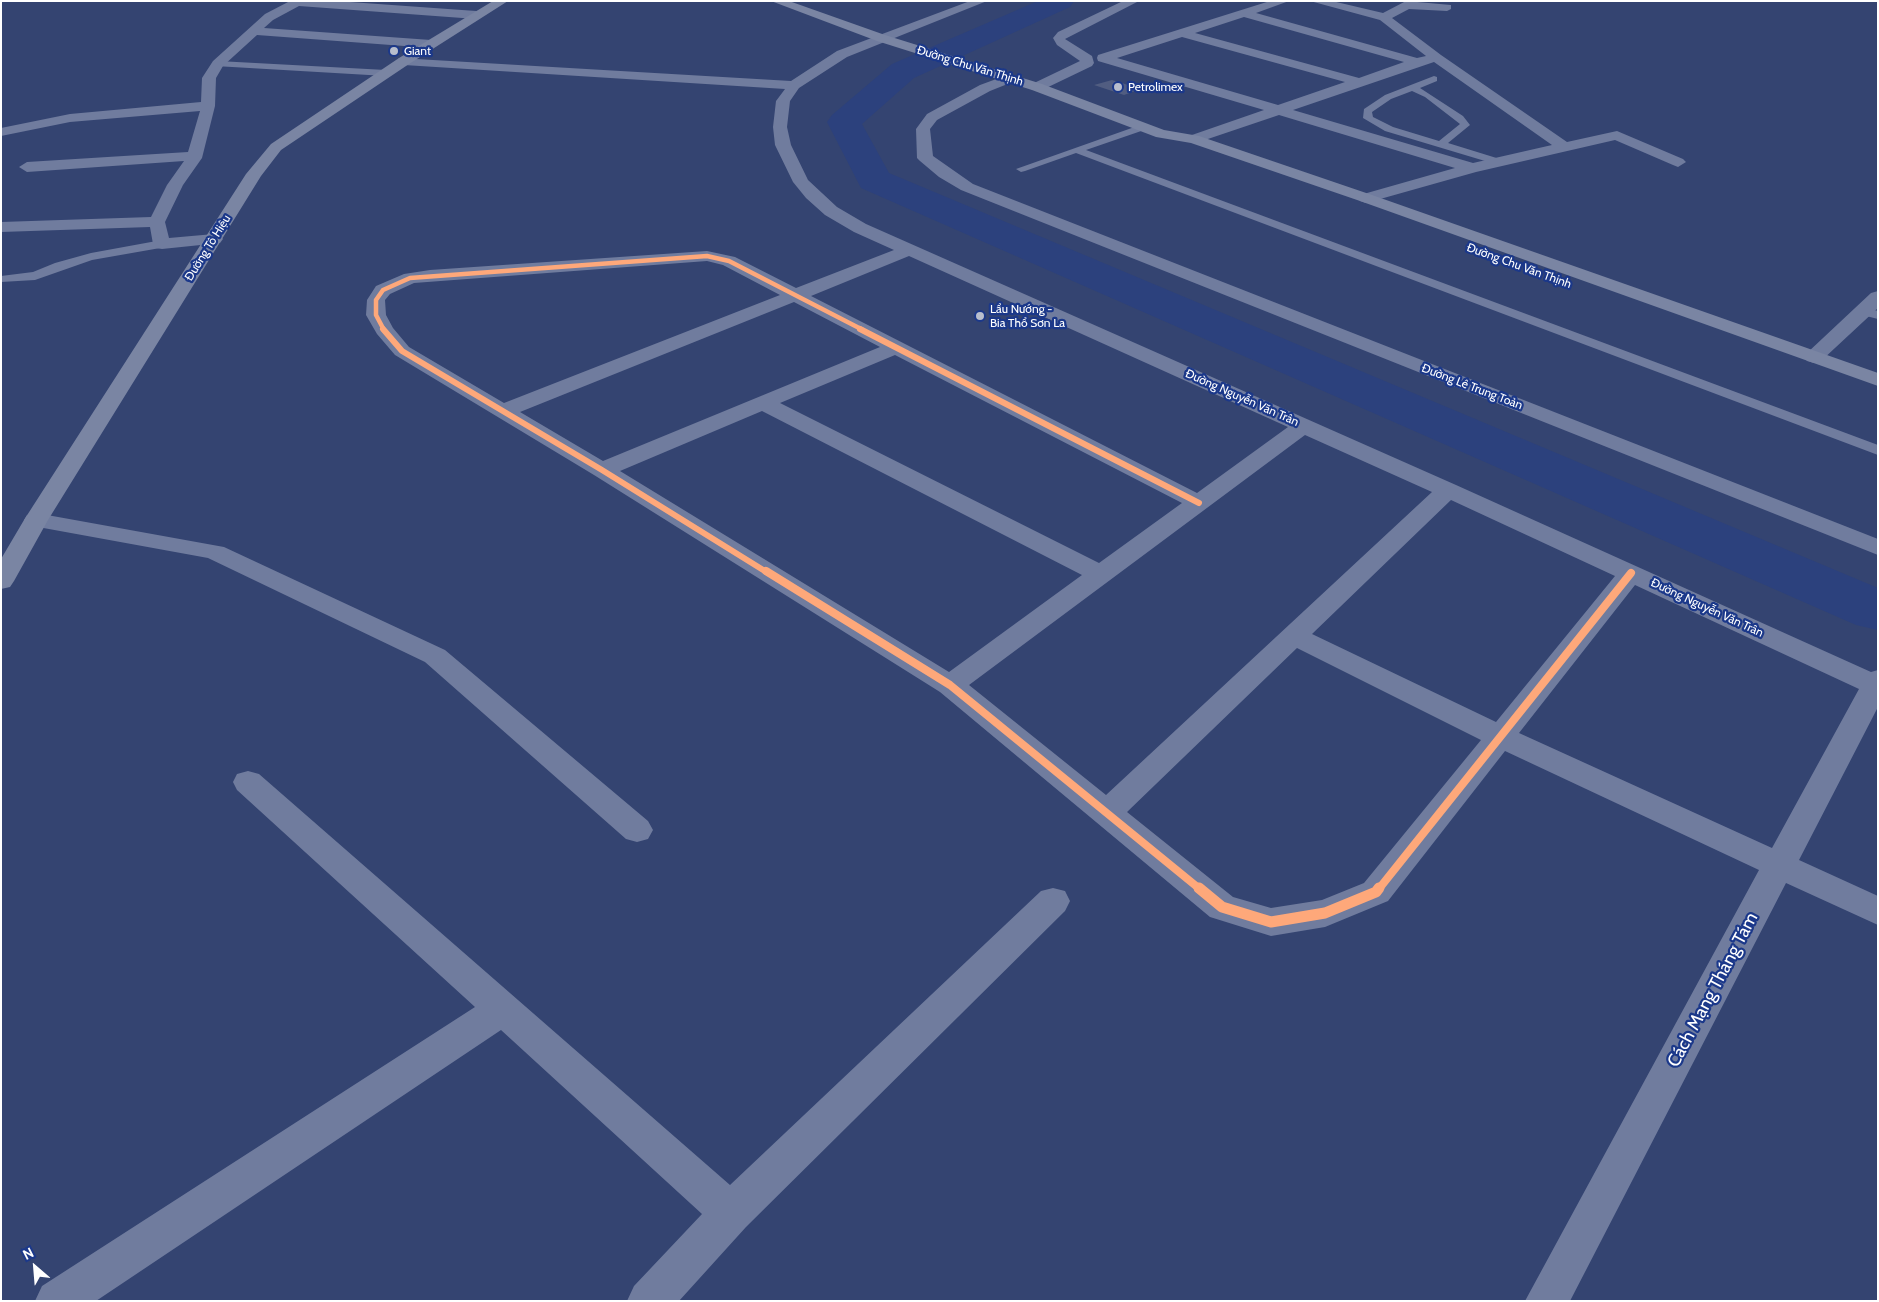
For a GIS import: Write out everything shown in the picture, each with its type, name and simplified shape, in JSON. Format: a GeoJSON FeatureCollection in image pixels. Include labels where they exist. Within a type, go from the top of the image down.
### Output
{"type":"FeatureCollection","features":[{"type":"Feature","properties":{"kind":"main road","name":"Đường Tô Hiệu"},"geometry":{"type":"LineString","coordinates":[[1,581],[36,520],[254,174],[276,147],[404,61],[476,15],[502,1]]}},
{"type":"Feature","properties":{"kind":"main road","name":"Đường Chu Văn Thịnh"},"geometry":{"type":"LineString","coordinates":[[777,1],[887,40],[1037,87],[1162,134],[1194,139],[1366,198],[1878,380]]}},
{"type":"Feature","properties":{"kind":"main road","name":"Đường Chu Văn Thịnh"},"geometry":{"type":"LineString","coordinates":[[1162,134],[1175,144],[1348,204],[1878,397]]}},
{"type":"Feature","properties":{"kind":"street","name":"Đường Nguyễn Văn Trân"},"geometry":{"type":"LineString","coordinates":[[981,1],[887,40],[825,63],[794,85],[783,102],[780,127],[782,145],[801,182],[812,196],[830,211],[860,228],[1877,683]]}},
{"type":"Feature","properties":{"kind":"street"},"geometry":{"type":"LineString","coordinates":[[1087,63],[1087,59],[1060,42],[1059,38],[1133,1]]}},
{"type":"Feature","properties":{"kind":"street"},"geometry":{"type":"LineString","coordinates":[[1037,87],[1087,63],[1186,34],[1282,1]]}},
{"type":"Feature","properties":{"kind":"street"},"geometry":{"type":"LineString","coordinates":[[1316,1],[1384,17],[1436,58],[1565,147]]}},
{"type":"Feature","properties":{"kind":"street"},"geometry":{"type":"LineString","coordinates":[[214,239],[162,244],[158,222],[174,185],[194,156],[208,106],[209,78],[218,64],[269,17],[299,2],[476,15]]}},
{"type":"Feature","properties":{"kind":"street"},"geometry":{"type":"LineString","coordinates":[[1384,17],[1412,3],[1448,7]]}},
{"type":"Feature","properties":{"kind":"street"},"geometry":{"type":"LineString","coordinates":[[1245,14],[1417,62]]}},
{"type":"Feature","properties":{"kind":"street"},"geometry":{"type":"LineString","coordinates":[[255,31],[431,44]]}},
{"type":"Feature","properties":{"kind":"street"},"geometry":{"type":"LineString","coordinates":[[1186,34],[1360,82]]}},
{"type":"Feature","properties":{"kind":"street"},"geometry":{"type":"LineString","coordinates":[[1105,58],[1472,168]]}},
{"type":"Feature","properties":{"kind":"street"},"geometry":{"type":"LineString","coordinates":[[1194,139],[1417,62],[1436,58]]}},
{"type":"Feature","properties":{"kind":"street"},"geometry":{"type":"LineString","coordinates":[[404,61],[794,85]]}},
{"type":"Feature","properties":{"kind":"street","name":"Đường Lê Trung Toản"},"geometry":{"type":"LineString","coordinates":[[1010,78],[985,88],[932,117],[923,129],[925,158],[945,174],[968,186],[1878,548]]}},
{"type":"Feature","properties":{"kind":"street"},"geometry":{"type":"LineString","coordinates":[[1,132],[70,118],[208,106]]}},
{"type":"Feature","properties":{"kind":"street"},"geometry":{"type":"LineString","coordinates":[[1366,198],[1472,168],[1617,135],[1678,162]]}},
{"type":"Feature","properties":{"kind":"street"},"geometry":{"type":"LineString","coordinates":[[27,167],[194,156]]}},
{"type":"Feature","properties":{"kind":"street"},"geometry":{"type":"LineString","coordinates":[[1,227],[158,222]]}},
{"type":"Feature","properties":{"kind":"street"},"geometry":{"type":"LineString","coordinates":[[502,411],[909,250]]}},
{"type":"Feature","properties":{"kind":"street"},"geometry":{"type":"LineString","coordinates":[[1199,503],[729,262],[707,256],[430,275],[410,278],[383,290],[376,300],[376,315],[384,330],[402,351],[602,470],[950,685],[1222,907],[1271,922],[1326,913],[1376,892],[1631,573]]}},
{"type":"Feature","properties":{"kind":"street"},"geometry":{"type":"LineString","coordinates":[[1814,357],[1870,313],[1878,297]]}},
{"type":"Feature","properties":{"kind":"street"},"geometry":{"type":"LineString","coordinates":[[602,470],[896,347]]}},
{"type":"Feature","properties":{"kind":"street"},"geometry":{"type":"LineString","coordinates":[[763,403],[1100,574]]}},
{"type":"Feature","properties":{"kind":"street"},"geometry":{"type":"LineString","coordinates":[[950,685],[1303,426]]}},
{"type":"Feature","properties":{"kind":"street"},"geometry":{"type":"LineString","coordinates":[[1106,813],[1448,490]]}},
{"type":"Feature","properties":{"kind":"street"},"geometry":{"type":"LineString","coordinates":[[36,520],[215,552],[435,656],[637,830]]}},
{"type":"Feature","properties":{"kind":"street"},"geometry":{"type":"LineString","coordinates":[[1294,636],[1501,737],[1878,911]]}},
{"type":"Feature","properties":{"kind":"street","name":"Cách Mạng Tháng Tám"},"geometry":{"type":"LineString","coordinates":[[1547,1301],[1877,683]]}},
{"type":"Feature","properties":{"kind":"street"},"geometry":{"type":"LineString","coordinates":[[248,782],[731,1214]]}},
{"type":"Feature","properties":{"kind":"street"},"geometry":{"type":"LineString","coordinates":[[649,1301],[731,1214],[1053,901]]}},
{"type":"Feature","properties":{"kind":"street"},"geometry":{"type":"LineString","coordinates":[[57,1301],[503,1010]]}},
{"type":"Feature","properties":{"kind":"lane"},"geometry":{"type":"LineString","coordinates":[[218,64],[386,73]]}},
{"type":"Feature","properties":{"kind":"lane"},"geometry":{"type":"LineString","coordinates":[[1434,79],[1388,97],[1367,111],[1368,118],[1389,129],[1499,162]]}},
{"type":"Feature","properties":{"kind":"lane"},"geometry":{"type":"LineString","coordinates":[[1411,87],[1428,95],[1460,118],[1465,125],[1441,144]]}},
{"type":"Feature","properties":{"kind":"lane"},"geometry":{"type":"LineString","coordinates":[[1021,169],[1143,127]]}},
{"type":"Feature","properties":{"kind":"lane"},"geometry":{"type":"LineString","coordinates":[[1077,150],[1878,450]]}},
{"type":"Feature","properties":{"kind":"lane"},"geometry":{"type":"LineString","coordinates":[[5,279],[36,276],[59,266],[90,257],[162,244]]}},
{"type":"Feature","properties":{"kind":"building","name":"Petrolimex"},"geometry":{"type":"Polygon","coordinates":[[[1112,80],[1141,89],[1124,95],[1094,85],[1112,80]]]}},
{"type":"Feature","properties":{"kind":"waterway"},"geometry":{"type":"LineString","coordinates":[[1061,1],[903,71],[844,122],[874,180],[1878,611]]}},
{"type":"Feature","properties":{"kind":"cycle path"},"geometry":{"type":"LineString","coordinates":[[1199,503],[729,261],[707,256],[683,257],[430,275],[410,278],[394,284],[383,290],[376,300],[376,315],[384,330],[402,351],[602,470],[950,685],[1222,907],[1271,922],[1325,913],[1376,892],[1631,573]]}},
{"type":"Feature","properties":{"kind":"place","name":"Giant"},"geometry":{"type":"Point","coordinates":[394,51]}},
{"type":"Feature","properties":{"kind":"place","name":"Petrolimex"},"geometry":{"type":"Point","coordinates":[1118,87]}},
{"type":"Feature","properties":{"kind":"place","name":"Lẩu Nướng - Bia Thổ Sơn La"},"geometry":{"type":"Point","coordinates":[980,316]}}]}
